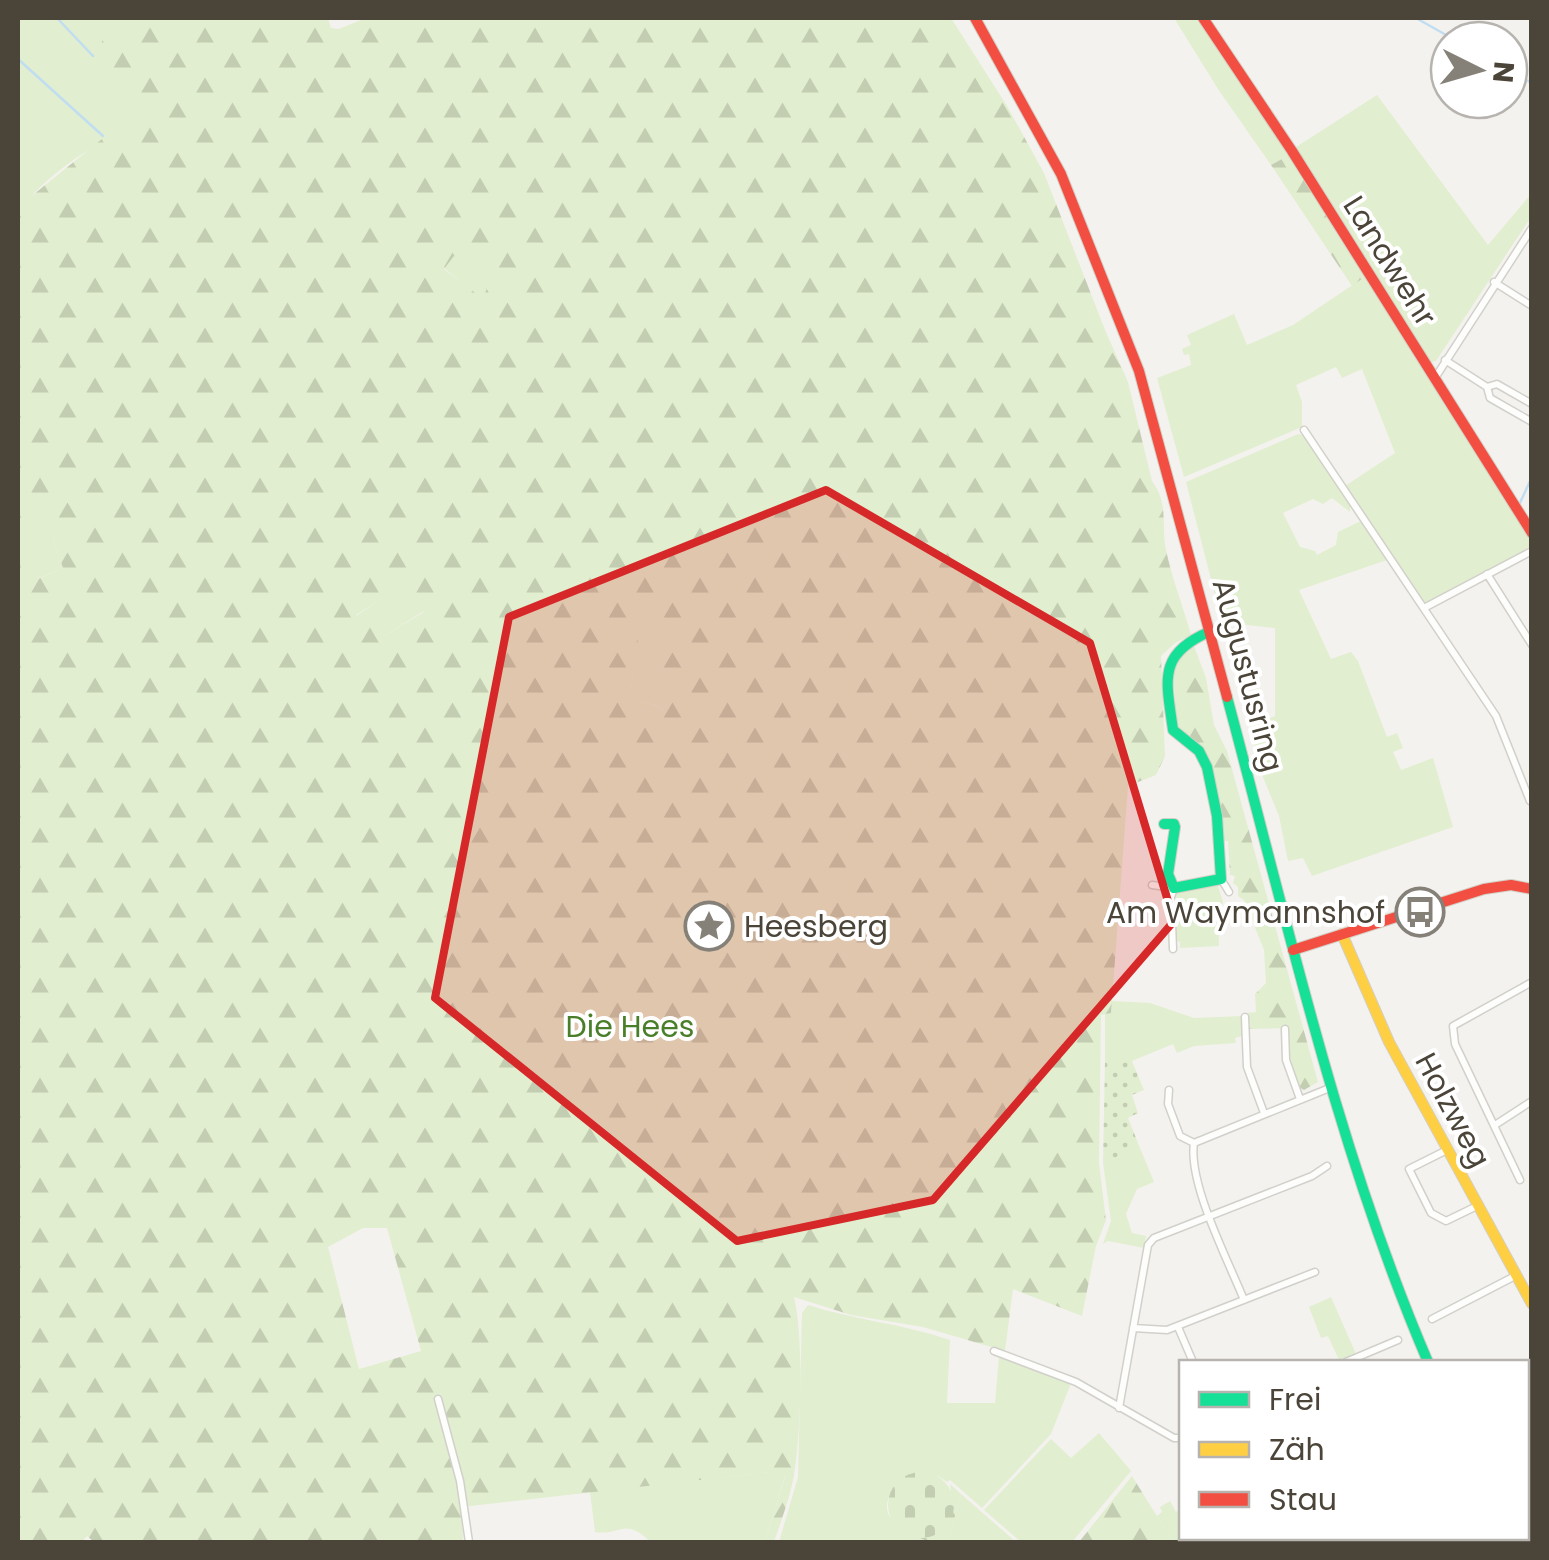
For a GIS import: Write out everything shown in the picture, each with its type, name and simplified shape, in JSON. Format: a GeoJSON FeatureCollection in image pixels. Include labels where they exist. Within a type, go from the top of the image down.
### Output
{"type":"FeatureCollection","features":[{"type":"Feature","properties":{"kind":"street","name":"Augustusring"},"geometry":{"type":"LineString","coordinates":[[975,18],[1034,120],[1060,174],[1140,371],[1332,1087],[1404,1306],[1427,1360]]}},
{"type":"Feature","properties":{"kind":"street","name":"Landwehr"},"geometry":{"type":"LineString","coordinates":[[1203,18],[1530,526]]}},
{"type":"Feature","properties":{"kind":"street"},"geometry":{"type":"LineString","coordinates":[[1435,379],[1532,228]]}},
{"type":"Feature","properties":{"kind":"street"},"geometry":{"type":"LineString","coordinates":[[1494,282],[1532,306]]}},
{"type":"Feature","properties":{"kind":"street"},"geometry":{"type":"LineString","coordinates":[[1445,360],[1486,386],[1490,398],[1532,422]]}},
{"type":"Feature","properties":{"kind":"street"},"geometry":{"type":"LineString","coordinates":[[1486,386],[1497,384],[1532,404]]}},
{"type":"Feature","properties":{"kind":"street"},"geometry":{"type":"LineString","coordinates":[[1304,430],[1496,716],[1530,800]]}},
{"type":"Feature","properties":{"kind":"street"},"geometry":{"type":"LineString","coordinates":[[1424,608],[1532,551]]}},
{"type":"Feature","properties":{"kind":"street"},"geometry":{"type":"LineString","coordinates":[[1487,574],[1532,645]]}},
{"type":"Feature","properties":{"kind":"street"},"geometry":{"type":"LineString","coordinates":[[1210,631],[1181,644],[1172,652],[1167,667],[1173,730],[1201,754],[1206,768],[1217,823],[1221,879],[1228,892]]}},
{"type":"Feature","properties":{"kind":"street"},"geometry":{"type":"LineString","coordinates":[[1164,824],[1174,824],[1175,828],[1168,874],[1174,888],[1173,948]]}},
{"type":"Feature","properties":{"kind":"street"},"geometry":{"type":"LineString","coordinates":[[1152,884],[1174,888],[1221,879]]}},
{"type":"Feature","properties":{"kind":"street"},"geometry":{"type":"LineString","coordinates":[[1293,950],[1484,888],[1511,885],[1532,890]]}},
{"type":"Feature","properties":{"kind":"street","name":"Holzweg"},"geometry":{"type":"LineString","coordinates":[[1342,934],[1389,1042],[1532,1304]]}},
{"type":"Feature","properties":{"kind":"street"},"geometry":{"type":"LineString","coordinates":[[1520,1180],[1455,1044],[1453,1026],[1532,982]]}},
{"type":"Feature","properties":{"kind":"street"},"geometry":{"type":"LineString","coordinates":[[1245,1017],[1247,1068],[1264,1113]]}},
{"type":"Feature","properties":{"kind":"street"},"geometry":{"type":"LineString","coordinates":[[1284,1029],[1286,1060],[1300,1099]]}},
{"type":"Feature","properties":{"kind":"street"},"geometry":{"type":"LineString","coordinates":[[1169,1090],[1168,1104],[1180,1136],[1194,1143],[1332,1087]]}},
{"type":"Feature","properties":{"kind":"street"},"geometry":{"type":"LineString","coordinates":[[1495,1125],[1532,1101]]}},
{"type":"Feature","properties":{"kind":"street"},"geometry":{"type":"LineString","coordinates":[[1194,1143],[1208,1216],[1244,1300]]}},
{"type":"Feature","properties":{"kind":"street"},"geometry":{"type":"LineString","coordinates":[[1447,1150],[1409,1168],[1431,1213],[1446,1221],[1477,1206]]}},
{"type":"Feature","properties":{"kind":"street"},"geometry":{"type":"LineString","coordinates":[[1119,1408],[1148,1244],[1154,1238],[1312,1176],[1326,1166]]}},
{"type":"Feature","properties":{"kind":"street"},"geometry":{"type":"LineString","coordinates":[[1133,1328],[1156,1332],[1178,1326],[1315,1272]]}},
{"type":"Feature","properties":{"kind":"street"},"geometry":{"type":"LineString","coordinates":[[1432,1320],[1515,1276]]}},
{"type":"Feature","properties":{"kind":"street"},"geometry":{"type":"LineString","coordinates":[[1178,1326],[1192,1360]]}},
{"type":"Feature","properties":{"kind":"street"},"geometry":{"type":"LineString","coordinates":[[1351,1360],[1398,1340]]}},
{"type":"Feature","properties":{"kind":"street"},"geometry":{"type":"LineString","coordinates":[[994,1351],[1076,1382],[1179,1438]]}},
{"type":"Feature","properties":{"kind":"street"},"geometry":{"type":"LineString","coordinates":[[438,1399],[460,1480],[468,1542]]}},
{"type":"Feature","properties":{"kind":"highlighted area"},"geometry":{"type":"Polygon","coordinates":[[[826,490],[1090,643],[1174,921],[933,1200],[737,1241],[435,998],[509,617],[826,490]]]}},
{"type":"Feature","properties":{"kind":"green space"},"geometry":{"type":"Polygon","coordinates":[[[18,18],[226,18],[257,77],[159,115],[97,145],[41,186],[18,212],[18,18]]]}},
{"type":"Feature","properties":{"kind":"green space","name":"Die Hees"},"geometry":{"type":"Polygon","coordinates":[[[113,18],[328,18],[331,28],[339,29],[366,18],[951,18],[1044,173],[1128,382],[1152,481],[1163,506],[1168,561],[1191,635],[1161,656],[1165,756],[1156,775],[1128,786],[1111,1013],[1101,1015],[1099,1163],[1106,1220],[1096,1246],[1082,1316],[1013,1289],[1005,1351],[923,1327],[851,1315],[794,1297],[800,1360],[798,1435],[792,1484],[774,1542],[765,1542],[785,1477],[770,1472],[462,1507],[463,1542],[94,1542],[87,1536],[82,1542],[18,1542],[18,207],[102,139],[146,117],[94,59],[113,18]],[[454,256],[444,269],[483,299],[493,271],[454,256]],[[46,519],[21,534],[38,579],[63,568],[46,519]],[[400,587],[356,615],[384,636],[424,612],[400,587]],[[640,625],[630,696],[663,709],[662,637],[640,625]],[[363,1228],[328,1247],[359,1369],[421,1351],[387,1228],[363,1228]]]}},
{"type":"Feature","properties":{"kind":"green space"},"geometry":{"type":"Polygon","coordinates":[[[1174,18],[1201,18],[1291,154],[1271,165],[1174,18]]]}},
{"type":"Feature","properties":{"kind":"green space"},"geometry":{"type":"Polygon","coordinates":[[[1377,95],[1488,245],[1531,194],[1531,217],[1436,361],[1431,362],[1410,336],[1293,149],[1377,95]]]}},
{"type":"Feature","properties":{"kind":"green space"},"geometry":{"type":"Polygon","coordinates":[[[1291,154],[1366,276],[1352,286],[1271,165],[1291,154]]]}},
{"type":"Feature","properties":{"kind":"green space"},"geometry":{"type":"Polygon","coordinates":[[[454,255],[494,271],[483,300],[444,268],[454,255]]]}},
{"type":"Feature","properties":{"kind":"green space"},"geometry":{"type":"Polygon","coordinates":[[[1366,276],[1531,540],[1530,547],[1424,604],[1342,488],[1395,453],[1362,369],[1342,378],[1336,367],[1296,385],[1302,402],[1302,427],[1184,477],[1157,378],[1191,365],[1189,354],[1184,355],[1182,349],[1191,345],[1187,335],[1234,314],[1247,345],[1293,325],[1366,276]]]}},
{"type":"Feature","properties":{"kind":"green space"},"geometry":{"type":"Polygon","coordinates":[[[1298,434],[1304,436],[1350,506],[1350,512],[1332,498],[1323,504],[1313,499],[1283,513],[1300,547],[1317,555],[1336,545],[1338,532],[1361,521],[1387,560],[1299,590],[1331,659],[1351,652],[1358,661],[1387,737],[1397,733],[1403,748],[1393,752],[1401,770],[1433,758],[1453,827],[1312,876],[1303,858],[1288,861],[1279,816],[1249,726],[1275,716],[1275,628],[1222,622],[1186,482],[1298,434]]]}},
{"type":"Feature","properties":{"kind":"green space"},"geometry":{"type":"Polygon","coordinates":[[[46,519],[63,568],[37,579],[21,534],[46,519]]]}},
{"type":"Feature","properties":{"kind":"green space"},"geometry":{"type":"Polygon","coordinates":[[[400,586],[424,611],[384,636],[356,616],[400,586]]]}},
{"type":"Feature","properties":{"kind":"green space"},"geometry":{"type":"Polygon","coordinates":[[[640,624],[662,637],[664,709],[630,696],[640,624]]]}},
{"type":"Feature","properties":{"kind":"green space"},"geometry":{"type":"Polygon","coordinates":[[[1194,646],[1206,678],[1214,725],[1227,751],[1318,1082],[1304,1090],[1299,1087],[1288,1059],[1287,1028],[1248,1029],[1247,1013],[1256,1012],[1255,994],[1266,983],[1264,950],[1244,900],[1238,896],[1238,887],[1233,883],[1235,876],[1230,875],[1228,841],[1223,841],[1207,758],[1202,748],[1177,729],[1176,722],[1173,669],[1184,649],[1194,646]]]}},
{"type":"Feature","properties":{"kind":"green space"},"geometry":{"type":"Polygon","coordinates":[[[1217,883],[1223,902],[1218,914],[1219,946],[1180,948],[1176,940],[1176,892],[1217,883]]]}},
{"type":"Feature","properties":{"kind":"green space"},"geometry":{"type":"Polygon","coordinates":[[[1112,1001],[1150,1003],[1194,1018],[1243,1016],[1242,1036],[1235,1038],[1236,1043],[1194,1046],[1177,1053],[1173,1044],[1132,1061],[1105,1061],[1105,1014],[1111,1013],[1112,1001]]]}},
{"type":"Feature","properties":{"kind":"green space"},"geometry":{"type":"Polygon","coordinates":[[[1105,1061],[1132,1061],[1144,1090],[1132,1095],[1138,1113],[1128,1118],[1140,1148],[1103,1163],[1105,1061]]]}},
{"type":"Feature","properties":{"kind":"green space"},"geometry":{"type":"Polygon","coordinates":[[[1140,1148],[1154,1182],[1137,1189],[1126,1214],[1132,1233],[1146,1236],[1144,1248],[1108,1241],[1103,1244],[1111,1221],[1103,1163],[1140,1148]]]}},
{"type":"Feature","properties":{"kind":"green space"},"geometry":{"type":"Polygon","coordinates":[[[1331,1297],[1356,1354],[1339,1360],[1328,1336],[1321,1338],[1309,1307],[1331,1297]]]}},
{"type":"Feature","properties":{"kind":"green space"},"geometry":{"type":"Polygon","coordinates":[[[808,1305],[950,1340],[947,1403],[995,1403],[999,1356],[1071,1383],[1051,1434],[982,1508],[950,1480],[938,1476],[902,1478],[892,1491],[887,1511],[898,1525],[929,1542],[779,1542],[798,1477],[802,1313],[808,1305]]]}},
{"type":"Feature","properties":{"kind":"green space"},"geometry":{"type":"Polygon","coordinates":[[[1099,1433],[1131,1471],[1072,1542],[1021,1542],[984,1510],[1051,1439],[1071,1458],[1099,1433]]]}},
{"type":"Feature","properties":{"kind":"green space"},"geometry":{"type":"Polygon","coordinates":[[[770,1472],[785,1476],[765,1542],[651,1542],[628,1528],[595,1532],[590,1492],[770,1472]]]}},
{"type":"Feature","properties":{"kind":"green space"},"geometry":{"type":"Polygon","coordinates":[[[921,1472],[944,1482],[954,1505],[944,1528],[921,1538],[898,1528],[888,1505],[898,1482],[921,1472]]]}},
{"type":"Feature","properties":{"kind":"green space"},"geometry":{"type":"Polygon","coordinates":[[[1132,1476],[1173,1542],[1079,1542],[1132,1476]]]}},
{"type":"Feature","properties":{"kind":"green space"},"geometry":{"type":"Polygon","coordinates":[[[950,1484],[961,1494],[948,1542],[920,1538],[938,1532],[948,1520],[952,1503],[950,1484]]]}},
{"type":"Feature","properties":{"kind":"green space"},"geometry":{"type":"Polygon","coordinates":[[[961,1494],[1016,1542],[948,1542],[961,1494]]]}},
{"type":"Feature","properties":{"kind":"green space"},"geometry":{"type":"Polygon","coordinates":[[[1170,1501],[1176,1512],[1179,1510],[1179,1540],[1209,1542],[1173,1542],[1157,1516],[1162,1512],[1160,1507],[1170,1501]]]}},
{"type":"Feature","properties":{"kind":"waterway"},"geometry":{"type":"LineString","coordinates":[[57,18],[93,56]]}},
{"type":"Feature","properties":{"kind":"waterway"},"geometry":{"type":"LineString","coordinates":[[1416,18],[1429,25]]}},
{"type":"Feature","properties":{"kind":"waterway"},"geometry":{"type":"LineString","coordinates":[[18,59],[103,136]]}},
{"type":"Feature","properties":{"kind":"waterway"},"geometry":{"type":"LineString","coordinates":[[1518,507],[1532,477]]}},
{"type":"Feature","properties":{"kind":"traffic: fast"},"geometry":{"type":"LineString","coordinates":[[1164,824],[1175,827],[1168,874],[1174,888],[1221,879],[1217,816],[1207,767],[1199,751],[1173,730],[1168,696],[1173,659],[1181,649],[1211,631]]}},
{"type":"Feature","properties":{"kind":"traffic: fast"},"geometry":{"type":"LineString","coordinates":[[1227,697],[1340,1117],[1396,1282],[1427,1360]]}},
{"type":"Feature","properties":{"kind":"traffic: slow"},"geometry":{"type":"LineString","coordinates":[[1342,934],[1389,1042],[1532,1304]]}},
{"type":"Feature","properties":{"kind":"traffic: jam"},"geometry":{"type":"LineString","coordinates":[[975,18],[1061,174],[1139,371],[1227,697]]}},
{"type":"Feature","properties":{"kind":"traffic: jam"},"geometry":{"type":"LineString","coordinates":[[1203,18],[1292,151],[1532,533]]}},
{"type":"Feature","properties":{"kind":"traffic: jam"},"geometry":{"type":"LineString","coordinates":[[1293,950],[1484,889],[1511,885],[1532,889]]}},
{"type":"Feature","properties":{"kind":"place","name":"Am Waymannshof"},"geometry":{"type":"Point","coordinates":[1420,912]}},
{"type":"Feature","properties":{"kind":"place","name":"Heesberg"},"geometry":{"type":"Point","coordinates":[709,926]}}]}
